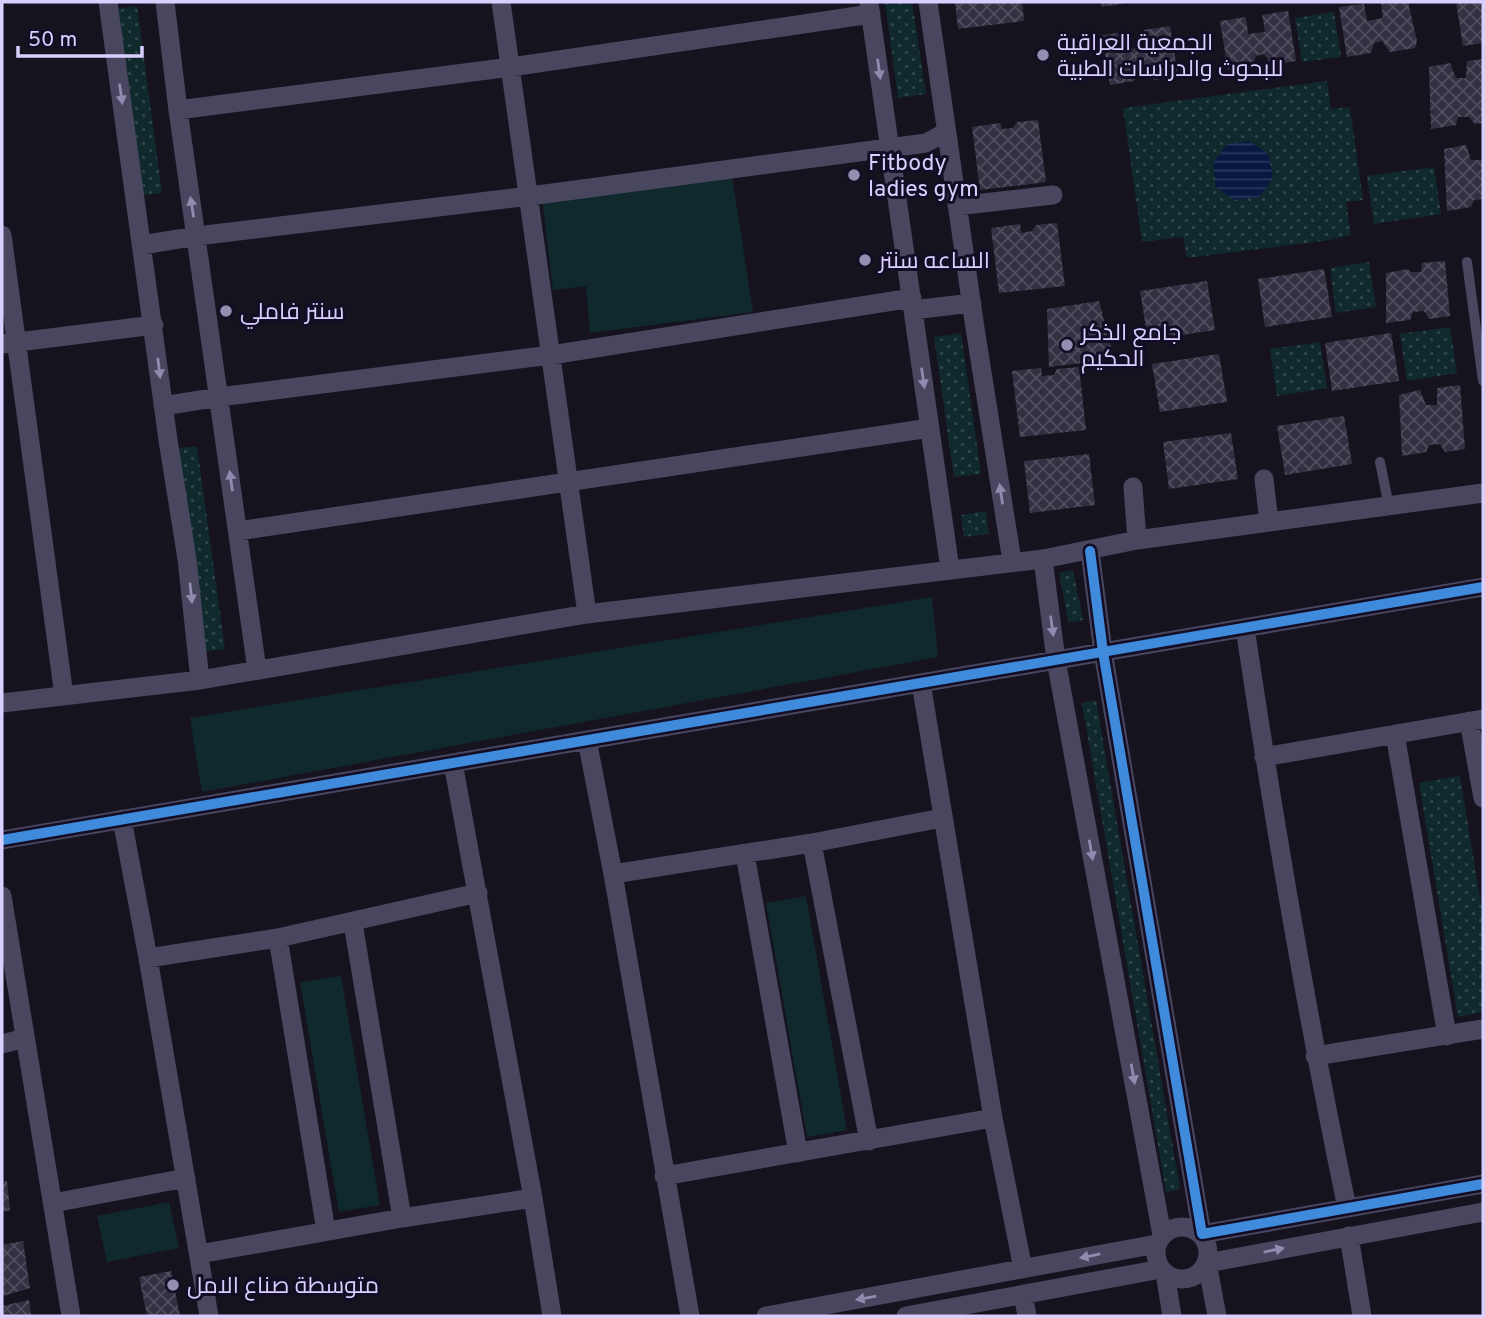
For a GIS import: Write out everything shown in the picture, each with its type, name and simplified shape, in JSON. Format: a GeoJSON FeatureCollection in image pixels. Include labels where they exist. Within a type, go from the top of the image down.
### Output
{"type":"FeatureCollection","features":[{"type":"Feature","properties":{"kind":"street"},"geometry":{"type":"LineString","coordinates":[[108,2],[163,406],[187,559],[200,680]]}},
{"type":"Feature","properties":{"kind":"street"},"geometry":{"type":"LineString","coordinates":[[166,2],[178,110],[257,670]]}},
{"type":"Feature","properties":{"kind":"street"},"geometry":{"type":"LineString","coordinates":[[502,2],[587,614]]}},
{"type":"Feature","properties":{"kind":"street"},"geometry":{"type":"LineString","coordinates":[[928,2],[1012,561]]}},
{"type":"Feature","properties":{"kind":"street"},"geometry":{"type":"LineString","coordinates":[[178,110],[510,67],[870,8],[950,569]]}},
{"type":"Feature","properties":{"kind":"street"},"geometry":{"type":"LineString","coordinates":[[142,245],[926,144],[946,132]]}},
{"type":"Feature","properties":{"kind":"street"},"geometry":{"type":"LineString","coordinates":[[957,206],[1053,195]]}},
{"type":"Feature","properties":{"kind":"street"},"geometry":{"type":"LineString","coordinates":[[2,235],[9,343],[64,696]]}},
{"type":"Feature","properties":{"kind":"street"},"geometry":{"type":"LineString","coordinates":[[163,406],[913,304],[972,303]]}},
{"type":"Feature","properties":{"kind":"street"},"geometry":{"type":"LineString","coordinates":[[9,343],[154,326]]}},
{"type":"Feature","properties":{"kind":"street"},"geometry":{"type":"LineString","coordinates":[[238,531],[930,428]]}},
{"type":"Feature","properties":{"kind":"street"},"geometry":{"type":"LineString","coordinates":[[1264,480],[1269,522]]}},
{"type":"Feature","properties":{"kind":"street"},"geometry":{"type":"LineString","coordinates":[[1133,487],[1137,540]]}},
{"type":"Feature","properties":{"kind":"street"},"geometry":{"type":"LineString","coordinates":[[2,702],[200,680],[587,614],[1042,559],[1137,540],[1483,493]]}},
{"type":"Feature","properties":{"kind":"street"},"geometry":{"type":"LineString","coordinates":[[1090,551],[1103,652],[1202,1234],[1208,1246],[1207,1263],[1217,1316]]}},
{"type":"Feature","properties":{"kind":"street"},"geometry":{"type":"LineString","coordinates":[[1042,559],[1056,660],[1159,1239],[1156,1252],[1163,1271],[1172,1316]]}},
{"type":"Feature","properties":{"kind":"street"},"geometry":{"type":"LineString","coordinates":[[2,840],[1483,587]]}},
{"type":"Feature","properties":{"kind":"street"},"geometry":{"type":"LineString","coordinates":[[1245,628],[1315,1056],[1347,1208]]}},
{"type":"Feature","properties":{"kind":"street"},"geometry":{"type":"LineString","coordinates":[[921,683],[993,1118],[1023,1269]]}},
{"type":"Feature","properties":{"kind":"street"},"geometry":{"type":"LineString","coordinates":[[1264,757],[1476,720],[1483,798]]}},
{"type":"Feature","properties":{"kind":"street"},"geometry":{"type":"LineString","coordinates":[[1395,734],[1447,1036]]}},
{"type":"Feature","properties":{"kind":"street"},"geometry":{"type":"LineString","coordinates":[[587,740],[690,1316]]}},
{"type":"Feature","properties":{"kind":"street"},"geometry":{"type":"LineString","coordinates":[[453,763],[552,1316]]}},
{"type":"Feature","properties":{"kind":"street"},"geometry":{"type":"LineString","coordinates":[[613,874],[812,843],[942,818]]}},
{"type":"Feature","properties":{"kind":"street"},"geometry":{"type":"LineString","coordinates":[[122,819],[209,1316]]}},
{"type":"Feature","properties":{"kind":"street"},"geometry":{"type":"LineString","coordinates":[[812,843],[869,1141]]}},
{"type":"Feature","properties":{"kind":"street"},"geometry":{"type":"LineString","coordinates":[[745,854],[798,1153]]}},
{"type":"Feature","properties":{"kind":"street"},"geometry":{"type":"LineString","coordinates":[[148,958],[278,938],[478,893]]}},
{"type":"Feature","properties":{"kind":"street"},"geometry":{"type":"LineString","coordinates":[[2,896],[71,1316]]}},
{"type":"Feature","properties":{"kind":"street"},"geometry":{"type":"LineString","coordinates":[[353,923],[402,1218]]}},
{"type":"Feature","properties":{"kind":"street"},"geometry":{"type":"LineString","coordinates":[[278,938],[326,1231]]}},
{"type":"Feature","properties":{"kind":"street"},"geometry":{"type":"LineString","coordinates":[[1315,1056],[1483,1029]]}},
{"type":"Feature","properties":{"kind":"street"},"geometry":{"type":"LineString","coordinates":[[2,1044],[25,1038]]}},
{"type":"Feature","properties":{"kind":"street"},"geometry":{"type":"LineString","coordinates":[[664,1177],[993,1118]]}},
{"type":"Feature","properties":{"kind":"street"},"geometry":{"type":"LineString","coordinates":[[53,1203],[186,1178]]}},
{"type":"Feature","properties":{"kind":"street"},"geometry":{"type":"LineString","coordinates":[[766,1316],[1023,1269],[1159,1239],[1168,1230],[1184,1226],[1202,1234],[1483,1184]]}},
{"type":"Feature","properties":{"kind":"street"},"geometry":{"type":"LineString","coordinates":[[199,1254],[533,1198]]}},
{"type":"Feature","properties":{"kind":"street"},"geometry":{"type":"LineString","coordinates":[[906,1316],[1163,1271],[1180,1279],[1188,1279],[1207,1263],[1483,1212]]}},
{"type":"Feature","properties":{"kind":"street"},"geometry":{"type":"LineString","coordinates":[[1349,1236],[1362,1316]]}},
{"type":"Feature","properties":{"kind":"street"},"geometry":{"type":"LineString","coordinates":[[1023,1294],[1027,1316]]}},
{"type":"Feature","properties":{"kind":"lane"},"geometry":{"type":"LineString","coordinates":[[1467,262],[1483,381]]}},
{"type":"Feature","properties":{"kind":"lane"},"geometry":{"type":"LineString","coordinates":[[1380,462],[1389,507]]}},
{"type":"Feature","properties":{"kind":"green space"},"geometry":{"type":"Polygon","coordinates":[[[885,2],[912,2],[926,94],[898,98],[885,2]]]}},
{"type":"Feature","properties":{"kind":"green space"},"geometry":{"type":"Polygon","coordinates":[[[137,6],[162,193],[136,196],[110,10],[137,6]]]}},
{"type":"Feature","properties":{"kind":"green space"},"geometry":{"type":"Polygon","coordinates":[[[1334,12],[1341,57],[1302,62],[1295,18],[1334,12]]]}},
{"type":"Feature","properties":{"kind":"green space"},"geometry":{"type":"Polygon","coordinates":[[[1327,81],[1331,109],[1350,107],[1363,200],[1346,202],[1351,235],[1187,258],[1183,237],[1142,242],[1123,108],[1327,81]]]}},
{"type":"Feature","properties":{"kind":"green space"},"geometry":{"type":"Polygon","coordinates":[[[1434,167],[1441,214],[1374,224],[1367,176],[1434,167]]]}},
{"type":"Feature","properties":{"kind":"green space"},"geometry":{"type":"Polygon","coordinates":[[[732,176],[753,312],[590,333],[586,286],[553,290],[542,198],[732,176]]]}},
{"type":"Feature","properties":{"kind":"green space"},"geometry":{"type":"Polygon","coordinates":[[[1369,262],[1376,307],[1336,313],[1330,268],[1369,262]]]}},
{"type":"Feature","properties":{"kind":"green space"},"geometry":{"type":"Polygon","coordinates":[[[1450,327],[1457,373],[1407,381],[1400,334],[1450,327]]]}},
{"type":"Feature","properties":{"kind":"green space"},"geometry":{"type":"Polygon","coordinates":[[[961,333],[981,474],[954,477],[934,337],[961,333]]]}},
{"type":"Feature","properties":{"kind":"green space"},"geometry":{"type":"Polygon","coordinates":[[[1320,342],[1327,388],[1277,396],[1270,349],[1320,342]]]}},
{"type":"Feature","properties":{"kind":"green space"},"geometry":{"type":"Polygon","coordinates":[[[197,446],[225,649],[200,652],[172,449],[197,446]]]}},
{"type":"Feature","properties":{"kind":"green space"},"geometry":{"type":"Polygon","coordinates":[[[986,511],[989,534],[964,537],[961,515],[986,511]]]}},
{"type":"Feature","properties":{"kind":"green space"},"geometry":{"type":"Polygon","coordinates":[[[1073,570],[1083,620],[1069,623],[1059,573],[1073,570]]]}},
{"type":"Feature","properties":{"kind":"green space"},"geometry":{"type":"Polygon","coordinates":[[[932,597],[938,657],[202,792],[190,718],[932,597]]]}},
{"type":"Feature","properties":{"kind":"green space"},"geometry":{"type":"Polygon","coordinates":[[[1096,700],[1180,1189],[1166,1192],[1082,703],[1096,700]]]}},
{"type":"Feature","properties":{"kind":"green space"},"geometry":{"type":"Polygon","coordinates":[[[1460,776],[1483,916],[1483,1012],[1458,1017],[1419,783],[1460,776]]]}},
{"type":"Feature","properties":{"kind":"green space"},"geometry":{"type":"Polygon","coordinates":[[[806,896],[847,1130],[807,1137],[766,903],[806,896]]]}},
{"type":"Feature","properties":{"kind":"green space"},"geometry":{"type":"Polygon","coordinates":[[[341,976],[380,1205],[339,1212],[300,982],[341,976]]]}},
{"type":"Feature","properties":{"kind":"green space"},"geometry":{"type":"Polygon","coordinates":[[[169,1202],[179,1248],[107,1262],[97,1216],[169,1202]]]}},
{"type":"Feature","properties":{"kind":"water"},"geometry":{"type":"Polygon","coordinates":[[[1249,141],[1269,155],[1273,179],[1259,197],[1234,200],[1216,187],[1213,163],[1227,144],[1249,141]]]}},
{"type":"Feature","properties":{"kind":"building"},"geometry":{"type":"Polygon","coordinates":[[[955,2],[1022,2],[1024,21],[958,29],[955,2]]]}},
{"type":"Feature","properties":{"kind":"building"},"geometry":{"type":"Polygon","coordinates":[[[1101,2],[1126,2],[1127,3],[1102,7],[1101,2]]]}},
{"type":"Feature","properties":{"kind":"building"},"geometry":{"type":"Polygon","coordinates":[[[1381,2],[1408,2],[1417,41],[1415,48],[1390,52],[1382,41],[1374,43],[1371,53],[1347,57],[1339,7],[1364,4],[1367,21],[1383,18],[1381,2]]]}},
{"type":"Feature","properties":{"kind":"building"},"geometry":{"type":"Polygon","coordinates":[[[1456,2],[1482,2],[1483,43],[1463,46],[1456,2]]]}},
{"type":"Feature","properties":{"kind":"building"},"geometry":{"type":"Polygon","coordinates":[[[1288,11],[1296,61],[1272,65],[1264,54],[1256,56],[1252,66],[1228,70],[1220,21],[1246,17],[1248,34],[1265,32],[1262,15],[1288,11]]]}},
{"type":"Feature","properties":{"kind":"building"},"geometry":{"type":"Polygon","coordinates":[[[1170,26],[1178,76],[1154,80],[1146,69],[1138,71],[1134,81],[1110,85],[1102,35],[1128,32],[1130,49],[1147,46],[1144,30],[1170,26]]]}},
{"type":"Feature","properties":{"kind":"building"},"geometry":{"type":"Polygon","coordinates":[[[1483,59],[1483,123],[1475,124],[1469,117],[1458,117],[1456,125],[1431,129],[1429,67],[1450,63],[1456,78],[1466,78],[1467,61],[1483,59]]]}},
{"type":"Feature","properties":{"kind":"building"},"geometry":{"type":"Polygon","coordinates":[[[1038,120],[1046,182],[980,190],[972,127],[1000,123],[1002,129],[1013,128],[1017,122],[1038,120]]]}},
{"type":"Feature","properties":{"kind":"building"},"geometry":{"type":"Polygon","coordinates":[[[1466,145],[1471,160],[1483,160],[1483,199],[1474,200],[1471,207],[1447,211],[1444,149],[1466,145]]]}},
{"type":"Feature","properties":{"kind":"building"},"geometry":{"type":"Polygon","coordinates":[[[1057,223],[1065,286],[999,293],[991,228],[1020,224],[1021,233],[1032,231],[1036,225],[1057,223]]]}},
{"type":"Feature","properties":{"kind":"building"},"geometry":{"type":"Polygon","coordinates":[[[1445,261],[1450,316],[1429,319],[1424,311],[1413,312],[1410,320],[1386,323],[1386,273],[1408,269],[1410,272],[1421,272],[1422,263],[1445,261]]]}},
{"type":"Feature","properties":{"kind":"building"},"geometry":{"type":"Polygon","coordinates":[[[1324,269],[1332,317],[1265,327],[1258,279],[1324,269]]]}},
{"type":"Feature","properties":{"kind":"building"},"geometry":{"type":"Polygon","coordinates":[[[1207,281],[1215,330],[1148,340],[1140,291],[1207,281]]]}},
{"type":"Feature","properties":{"kind":"building"},"geometry":{"type":"Polygon","coordinates":[[[1099,301],[1114,359],[1049,367],[1047,309],[1099,301]]]}},
{"type":"Feature","properties":{"kind":"building"},"geometry":{"type":"Polygon","coordinates":[[[1391,333],[1399,381],[1332,391],[1325,343],[1391,333]]]}},
{"type":"Feature","properties":{"kind":"building"},"geometry":{"type":"Polygon","coordinates":[[[1219,354],[1227,402],[1160,412],[1152,364],[1219,354]]]}},
{"type":"Feature","properties":{"kind":"building"},"geometry":{"type":"Polygon","coordinates":[[[1079,367],[1086,430],[1020,437],[1012,371],[1041,368],[1042,376],[1054,375],[1057,369],[1079,367]]]}},
{"type":"Feature","properties":{"kind":"building"},"geometry":{"type":"Polygon","coordinates":[[[1460,385],[1465,449],[1445,452],[1440,444],[1429,445],[1426,452],[1402,456],[1399,395],[1420,390],[1426,405],[1437,405],[1437,388],[1460,385]]]}},
{"type":"Feature","properties":{"kind":"building"},"geometry":{"type":"Polygon","coordinates":[[[1344,416],[1352,464],[1285,475],[1277,426],[1344,416]]]}},
{"type":"Feature","properties":{"kind":"building"},"geometry":{"type":"Polygon","coordinates":[[[1231,433],[1238,479],[1169,489],[1163,442],[1231,433]]]}},
{"type":"Feature","properties":{"kind":"building"},"geometry":{"type":"Polygon","coordinates":[[[1089,454],[1095,505],[1030,513],[1024,461],[1089,454]]]}},
{"type":"Feature","properties":{"kind":"building"},"geometry":{"type":"Polygon","coordinates":[[[7,1181],[10,1210],[2,1212],[2,1182],[7,1181]]]}},
{"type":"Feature","properties":{"kind":"building"},"geometry":{"type":"Polygon","coordinates":[[[23,1241],[30,1288],[3,1296],[2,1245],[23,1241]]]}},
{"type":"Feature","properties":{"kind":"building"},"geometry":{"type":"Polygon","coordinates":[[[171,1271],[180,1316],[147,1316],[139,1277],[171,1271]]]}},
{"type":"Feature","properties":{"kind":"building"},"geometry":{"type":"Polygon","coordinates":[[[29,1300],[31,1316],[2,1316],[2,1306],[29,1300]]]}},
{"type":"Feature","properties":{"kind":"cycle path"},"geometry":{"type":"LineString","coordinates":[[1090,551],[1103,652],[1202,1234],[1483,1184]]}},
{"type":"Feature","properties":{"kind":"cycle path"},"geometry":{"type":"LineString","coordinates":[[2,840],[1483,587]]}},
{"type":"Feature","properties":{"kind":"place","name":"الجمعية العراقية للبحوث والدراسات الطبية"},"geometry":{"type":"Point","coordinates":[1043,55]}},
{"type":"Feature","properties":{"kind":"place","name":"Fitbody ladies gym"},"geometry":{"type":"Point","coordinates":[854,175]}},
{"type":"Feature","properties":{"kind":"place","name":"الساعه سنتر"},"geometry":{"type":"Point","coordinates":[865,260]}},
{"type":"Feature","properties":{"kind":"place","name":"سنتر فاملي"},"geometry":{"type":"Point","coordinates":[226,311]}},
{"type":"Feature","properties":{"kind":"place","name":"جامع الذكر الحكيم"},"geometry":{"type":"Point","coordinates":[1067,345]}},
{"type":"Feature","properties":{"kind":"place","name":"متوسطة صناع الامل"},"geometry":{"type":"Point","coordinates":[173,1285]}}]}
